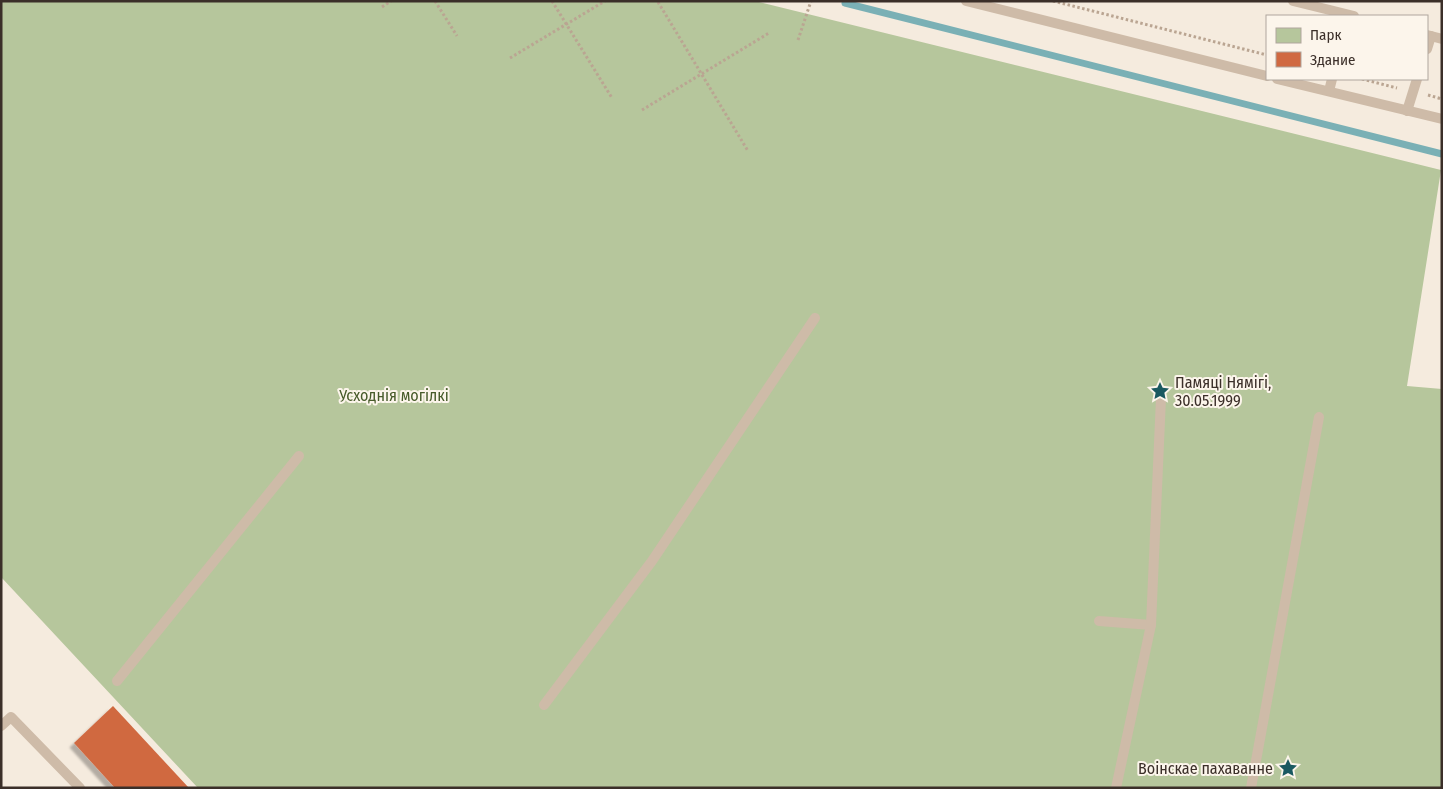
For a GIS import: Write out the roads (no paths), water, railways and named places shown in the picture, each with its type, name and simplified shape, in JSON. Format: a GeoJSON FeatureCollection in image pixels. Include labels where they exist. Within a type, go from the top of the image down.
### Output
{"type":"FeatureCollection","features":[{"type":"Feature","properties":{"kind":"lane"},"geometry":{"type":"LineString","coordinates":[[966,1],[1266,76]]}},
{"type":"Feature","properties":{"kind":"lane"},"geometry":{"type":"LineString","coordinates":[[1293,1],[1348,15]]}},
{"type":"Feature","properties":{"kind":"lane"},"geometry":{"type":"LineString","coordinates":[[1429,35],[1442,39]]}},
{"type":"Feature","properties":{"kind":"lane"},"geometry":{"type":"LineString","coordinates":[[1281,80],[1442,119]]}},
{"type":"Feature","properties":{"kind":"lane"},"geometry":{"type":"LineString","coordinates":[[1329,92],[1332,80]]}},
{"type":"Feature","properties":{"kind":"lane"},"geometry":{"type":"LineString","coordinates":[[1407,111],[1417,80]]}},
{"type":"Feature","properties":{"kind":"lane"},"geometry":{"type":"LineString","coordinates":[[544,705],[652,561],[815,318]]}},
{"type":"Feature","properties":{"kind":"lane"},"geometry":{"type":"LineString","coordinates":[[1116,788],[1150,625],[1161,398]]}},
{"type":"Feature","properties":{"kind":"lane"},"geometry":{"type":"LineString","coordinates":[[1251,788],[1319,417]]}},
{"type":"Feature","properties":{"kind":"lane"},"geometry":{"type":"LineString","coordinates":[[117,681],[299,456]]}},
{"type":"Feature","properties":{"kind":"lane"},"geometry":{"type":"LineString","coordinates":[[1098,621],[1150,625]]}},
{"type":"Feature","properties":{"kind":"lane"},"geometry":{"type":"LineString","coordinates":[[1,726],[11,717],[80,788]]}},
{"type":"Feature","properties":{"kind":"waterway"},"geometry":{"type":"LineString","coordinates":[[845,3],[1442,154]]}},
{"type":"Feature","properties":{"kind":"place","name":"Памяці Нямігі, 30.05.1999"},"geometry":{"type":"Point","coordinates":[1160,391]}},
{"type":"Feature","properties":{"kind":"place","name":"Воінскае пахаванне"},"geometry":{"type":"Point","coordinates":[1288,768]}},
{"type":"Feature","properties":{"kind":"park label","name":"Усходнія могілкі"},"geometry":{"type":"Point","coordinates":[394,395]}}]}
